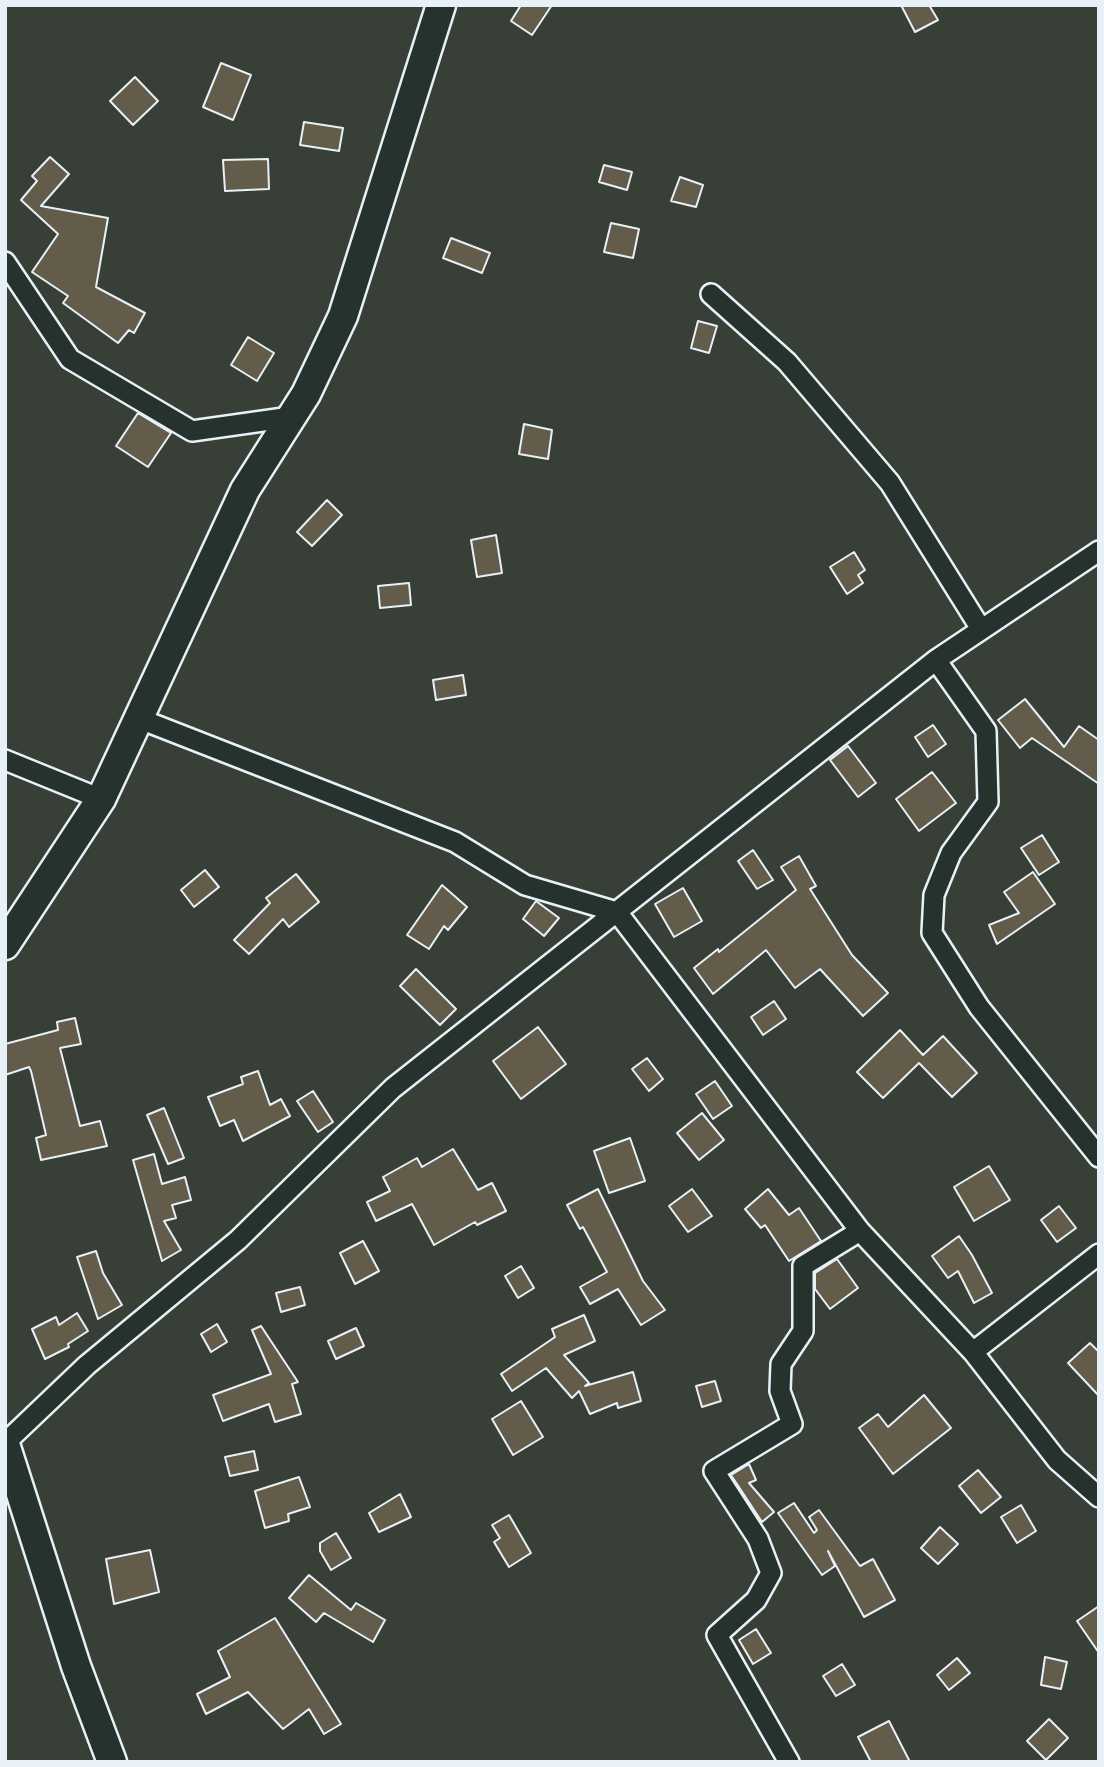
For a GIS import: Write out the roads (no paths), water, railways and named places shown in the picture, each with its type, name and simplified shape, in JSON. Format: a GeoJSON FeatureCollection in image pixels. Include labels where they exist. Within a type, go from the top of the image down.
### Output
{"type":"FeatureCollection","features":[{"type":"Feature","properties":{"kind":"street"},"geometry":{"type":"LineString","coordinates":[[5,944],[101,800],[245,490],[291,417],[343,316],[440,5]]}},
{"type":"Feature","properties":{"kind":"street"},"geometry":{"type":"LineString","coordinates":[[5,262],[70,359],[192,431],[291,417]]}},
{"type":"Feature","properties":{"kind":"street"},"geometry":{"type":"LineString","coordinates":[[711,294],[787,362],[890,483],[981,629]]}},
{"type":"Feature","properties":{"kind":"street"},"geometry":{"type":"LineString","coordinates":[[112,1762],[76,1666],[5,1443],[87,1365],[238,1240],[393,1088],[936,660],[1099,551]]}},
{"type":"Feature","properties":{"kind":"street"},"geometry":{"type":"LineString","coordinates":[[936,660],[986,731],[988,803],[951,853],[934,895],[932,933],[979,1007],[1099,1157]]}},
{"type":"Feature","properties":{"kind":"street"},"geometry":{"type":"LineString","coordinates":[[140,719],[455,842],[525,884],[617,912],[860,1231],[973,1352],[1057,1460],[1099,1497]]}},
{"type":"Feature","properties":{"kind":"street"},"geometry":{"type":"LineString","coordinates":[[5,760],[101,800]]}},
{"type":"Feature","properties":{"kind":"street"},"geometry":{"type":"LineString","coordinates":[[789,1762],[717,1635],[756,1600],[771,1573],[758,1539],[714,1471],[792,1424],[780,1391],[781,1364],[803,1331],[803,1266],[860,1231]]}},
{"type":"Feature","properties":{"kind":"street"},"geometry":{"type":"LineString","coordinates":[[973,1352],[1099,1254]]}}]}
